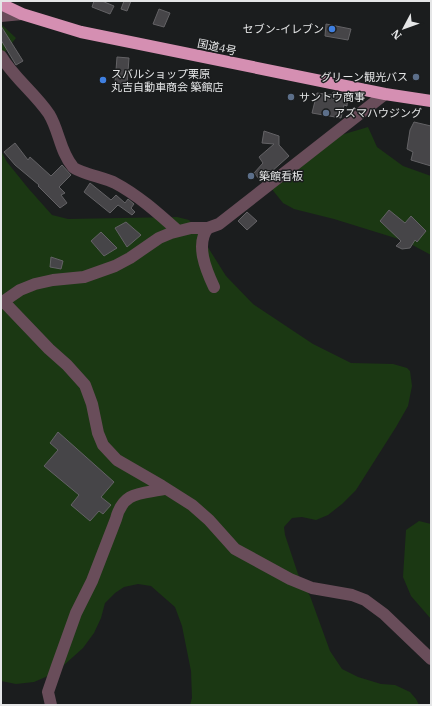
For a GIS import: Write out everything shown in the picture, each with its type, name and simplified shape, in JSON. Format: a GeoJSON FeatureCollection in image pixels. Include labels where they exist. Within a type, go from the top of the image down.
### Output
{"type":"FeatureCollection","features":[{"type":"Feature","properties":{"kind":"highway","name":"国道4号"},"geometry":{"type":"LineString","coordinates":[[1,4],[22,14],[81,32],[385,94],[431,101]]}},
{"type":"Feature","properties":{"kind":"street"},"geometry":{"type":"LineString","coordinates":[[1,16],[22,14]]}},
{"type":"Feature","properties":{"kind":"street"},"geometry":{"type":"LineString","coordinates":[[1,56],[6,64],[51,116],[67,158],[74,168],[113,181],[126,188],[178,231]]}},
{"type":"Feature","properties":{"kind":"street"},"geometry":{"type":"LineString","coordinates":[[385,94],[219,224],[208,228],[191,228],[178,231],[159,238],[130,258],[115,266],[84,277],[53,280],[35,284],[20,290],[2,302],[49,349],[68,365],[85,385],[92,404],[98,433],[103,445],[117,460],[192,505],[209,520],[235,549],[290,579],[312,588],[352,595],[365,600],[384,614],[431,659]]}},
{"type":"Feature","properties":{"kind":"street"},"geometry":{"type":"LineString","coordinates":[[208,228],[203,234],[202,253],[214,287]]}},
{"type":"Feature","properties":{"kind":"street"},"geometry":{"type":"LineString","coordinates":[[51,705],[48,692],[76,613],[92,581],[116,519],[118,510],[129,496],[166,489]]}},
{"type":"Feature","properties":{"kind":"green space"},"geometry":{"type":"Polygon","coordinates":[[[1,24],[16,38],[1,57],[1,24]]]}},
{"type":"Feature","properties":{"kind":"green space"},"geometry":{"type":"Polygon","coordinates":[[[368,127],[377,147],[403,166],[431,176],[431,255],[405,241],[334,219],[294,209],[283,203],[271,188],[280,173],[290,161],[312,146],[337,136],[368,127]]]}},
{"type":"Feature","properties":{"kind":"green space"},"geometry":{"type":"Polygon","coordinates":[[[1,151],[7,162],[52,215],[68,219],[177,217],[189,220],[226,276],[253,304],[313,344],[351,363],[393,364],[407,368],[410,371],[412,386],[408,406],[356,490],[328,515],[316,520],[302,517],[292,518],[284,527],[285,535],[298,574],[310,596],[330,651],[342,669],[358,677],[381,684],[395,685],[410,692],[419,705],[190,705],[192,698],[191,671],[182,626],[175,607],[151,586],[138,584],[124,587],[115,593],[105,603],[101,618],[94,633],[83,648],[64,665],[48,676],[34,682],[16,684],[1,681],[1,151]]]}},
{"type":"Feature","properties":{"kind":"green space"},"geometry":{"type":"Polygon","coordinates":[[[419,521],[431,524],[431,619],[411,596],[403,577],[406,530],[419,521]]]}},
{"type":"Feature","properties":{"kind":"building"},"geometry":{"type":"Polygon","coordinates":[[[94,1],[102,1],[114,6],[110,14],[92,7],[94,1]]]}},
{"type":"Feature","properties":{"kind":"building"},"geometry":{"type":"Polygon","coordinates":[[[124,1],[131,1],[127,11],[121,9],[124,1]]]}},
{"type":"Feature","properties":{"kind":"building"},"geometry":{"type":"Polygon","coordinates":[[[159,9],[170,13],[164,27],[153,24],[159,9]]]}},
{"type":"Feature","properties":{"kind":"building"},"geometry":{"type":"Polygon","coordinates":[[[326,24],[351,29],[348,40],[325,36],[326,24]]]}},
{"type":"Feature","properties":{"kind":"building"},"geometry":{"type":"Polygon","coordinates":[[[1,26],[23,61],[16,65],[1,40],[1,26]]]}},
{"type":"Feature","properties":{"kind":"building"},"geometry":{"type":"Polygon","coordinates":[[[117,57],[129,58],[127,85],[115,83],[117,57]]]}},
{"type":"Feature","properties":{"kind":"building"},"geometry":{"type":"Polygon","coordinates":[[[333,92],[348,94],[347,106],[344,105],[341,118],[312,113],[317,93],[332,95],[333,92]]]}},
{"type":"Feature","properties":{"kind":"building"},"geometry":{"type":"Polygon","coordinates":[[[414,122],[431,126],[431,166],[411,160],[413,152],[407,149],[410,130],[414,122]]]}},
{"type":"Feature","properties":{"kind":"building"},"geometry":{"type":"Polygon","coordinates":[[[264,131],[279,136],[279,145],[289,156],[261,181],[254,173],[263,163],[259,157],[274,144],[262,143],[264,131]]]}},
{"type":"Feature","properties":{"kind":"building"},"geometry":{"type":"Polygon","coordinates":[[[15,143],[28,160],[30,157],[51,176],[62,165],[71,175],[59,187],[65,193],[61,195],[67,203],[60,208],[38,186],[39,185],[15,165],[4,152],[15,143]]]}},
{"type":"Feature","properties":{"kind":"building"},"geometry":{"type":"Polygon","coordinates":[[[90,183],[111,200],[116,195],[125,203],[128,199],[134,204],[131,208],[135,212],[132,215],[118,205],[110,213],[84,192],[90,183]]]}},
{"type":"Feature","properties":{"kind":"building"},"geometry":{"type":"Polygon","coordinates":[[[389,210],[405,223],[411,216],[426,231],[417,242],[415,240],[410,248],[402,249],[396,246],[401,241],[380,221],[389,210]]]}},
{"type":"Feature","properties":{"kind":"building"},"geometry":{"type":"Polygon","coordinates":[[[247,212],[257,221],[247,230],[238,221],[247,212]]]}},
{"type":"Feature","properties":{"kind":"building"},"geometry":{"type":"Polygon","coordinates":[[[126,222],[141,235],[127,247],[115,228],[126,222]]]}},
{"type":"Feature","properties":{"kind":"building"},"geometry":{"type":"Polygon","coordinates":[[[101,232],[117,248],[104,256],[91,241],[101,232]]]}},
{"type":"Feature","properties":{"kind":"building"},"geometry":{"type":"Polygon","coordinates":[[[51,257],[63,261],[61,269],[50,267],[51,257]]]}},
{"type":"Feature","properties":{"kind":"building"},"geometry":{"type":"Polygon","coordinates":[[[58,432],[114,482],[101,497],[111,505],[103,514],[99,511],[90,521],[71,505],[79,495],[44,466],[58,450],[50,443],[58,432]]]}},
{"type":"Feature","properties":{"kind":"place","name":"セブン-イレブン"},"geometry":{"type":"Point","coordinates":[332,29]}},
{"type":"Feature","properties":{"kind":"place","name":"グリーン観光バス"},"geometry":{"type":"Point","coordinates":[416,77]}},
{"type":"Feature","properties":{"kind":"place","name":"スバルショップ栗原 丸吉自動車商会 築館店"},"geometry":{"type":"Point","coordinates":[103,80]}},
{"type":"Feature","properties":{"kind":"place","name":"サントウ商事"},"geometry":{"type":"Point","coordinates":[291,97]}},
{"type":"Feature","properties":{"kind":"place","name":"アズマハウジング"},"geometry":{"type":"Point","coordinates":[326,113]}},
{"type":"Feature","properties":{"kind":"place","name":"築館看板"},"geometry":{"type":"Point","coordinates":[251,176]}}]}
